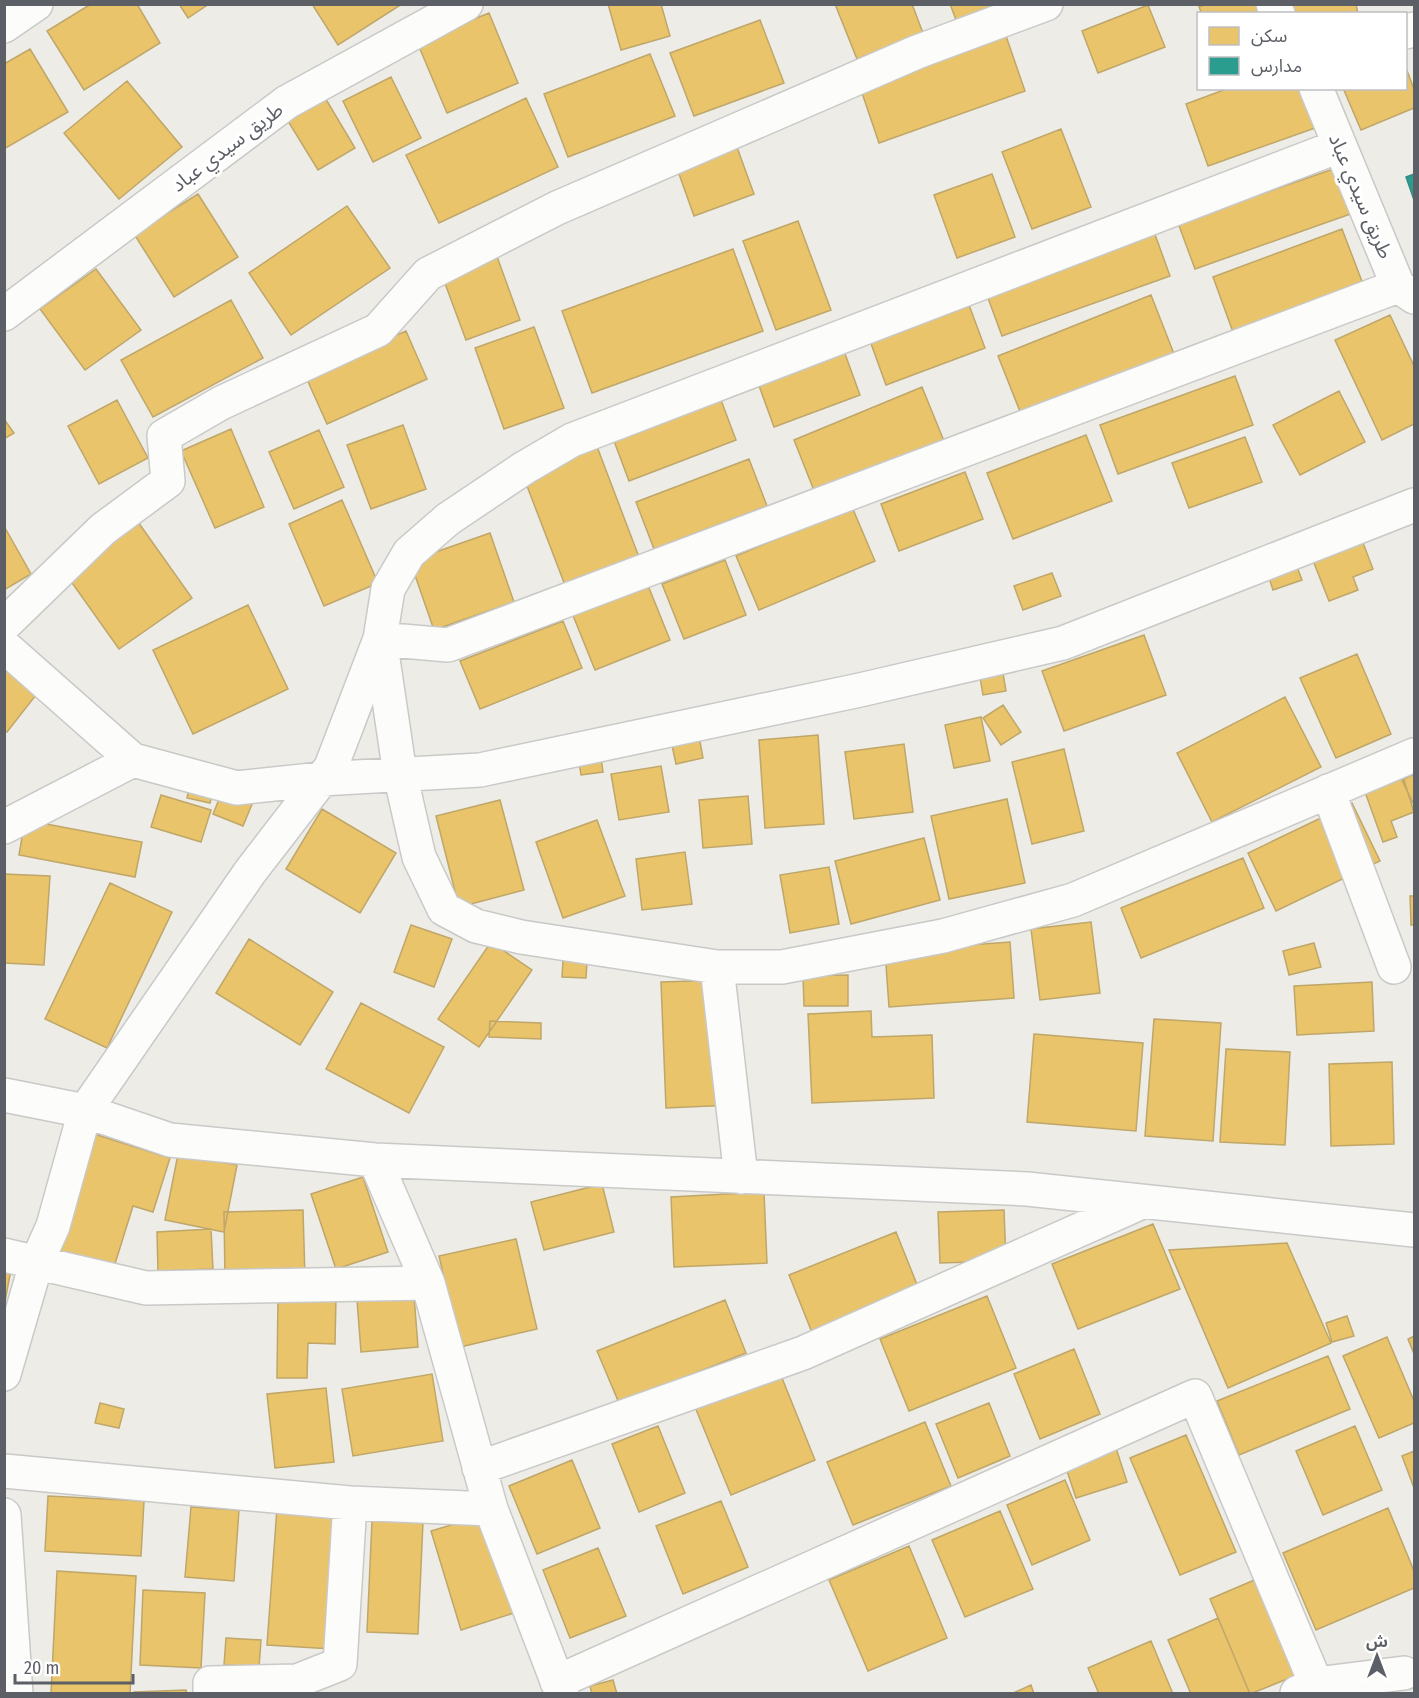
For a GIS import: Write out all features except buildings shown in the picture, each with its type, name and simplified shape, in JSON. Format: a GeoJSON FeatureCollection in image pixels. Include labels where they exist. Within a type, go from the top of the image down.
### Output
{"type":"FeatureCollection","features":[{"type":"Feature","properties":{"kind":"street"},"geometry":{"type":"LineString","coordinates":[[4,26],[36,4]]}},
{"type":"Feature","properties":{"kind":"street","name":"طريق سيدي عباد"},"geometry":{"type":"LineString","coordinates":[[4,314],[287,102],[466,4]]}},
{"type":"Feature","properties":{"kind":"street"},"geometry":{"type":"LineString","coordinates":[[4,625],[103,529],[168,481],[164,436],[220,403],[378,330],[428,274],[568,203],[917,52],[1046,4]]}},
{"type":"Feature","properties":{"kind":"street","name":"طريق سيدي عباد"},"geometry":{"type":"LineString","coordinates":[[1317,90],[1339,146],[1406,291]]}},
{"type":"Feature","properties":{"kind":"street"},"geometry":{"type":"LineString","coordinates":[[4,1374],[36,1264],[53,1226],[85,1111],[250,872],[331,767],[380,639],[388,589],[409,553],[448,519],[524,468],[572,440],[1339,146]]}},
{"type":"Feature","properties":{"kind":"street"},"geometry":{"type":"LineString","coordinates":[[380,639],[448,645],[1406,291]]}},
{"type":"Feature","properties":{"kind":"street"},"geometry":{"type":"LineString","coordinates":[[4,646],[133,760],[237,788],[321,779],[480,770],[860,690],[1063,643],[1414,505]]}},
{"type":"Feature","properties":{"kind":"street"},"geometry":{"type":"LineString","coordinates":[[380,639],[400,774],[419,857],[444,909],[476,926],[521,937],[717,967],[794,964],[943,936],[1073,900],[1414,755]]}},
{"type":"Feature","properties":{"kind":"street"},"geometry":{"type":"LineString","coordinates":[[4,827],[133,760]]}},
{"type":"Feature","properties":{"kind":"street"},"geometry":{"type":"LineString","coordinates":[[1328,791],[1394,967]]}},
{"type":"Feature","properties":{"kind":"street"},"geometry":{"type":"LineString","coordinates":[[717,967],[741,1177]]}},
{"type":"Feature","properties":{"kind":"street"},"geometry":{"type":"LineString","coordinates":[[4,1095],[85,1111],[170,1140],[375,1160],[1028,1189],[1414,1230]]}},
{"type":"Feature","properties":{"kind":"street"},"geometry":{"type":"LineString","coordinates":[[375,1160],[428,1283],[491,1509],[560,1688],[1195,1396],[1306,1689],[1404,1673]]}},
{"type":"Feature","properties":{"kind":"street"},"geometry":{"type":"LineString","coordinates":[[478,1468],[803,1353],[1142,1202]]}},
{"type":"Feature","properties":{"kind":"street"},"geometry":{"type":"LineString","coordinates":[[4,1255],[146,1288],[428,1283]]}},
{"type":"Feature","properties":{"kind":"street"},"geometry":{"type":"LineString","coordinates":[[4,1471],[350,1503],[491,1509]]}},
{"type":"Feature","properties":{"kind":"street"},"geometry":{"type":"LineString","coordinates":[[210,1694],[210,1683],[297,1681],[340,1664],[350,1503]]}},
{"type":"Feature","properties":{"kind":"street"},"geometry":{"type":"LineString","coordinates":[[4,1515],[16,1694]]}}]}
